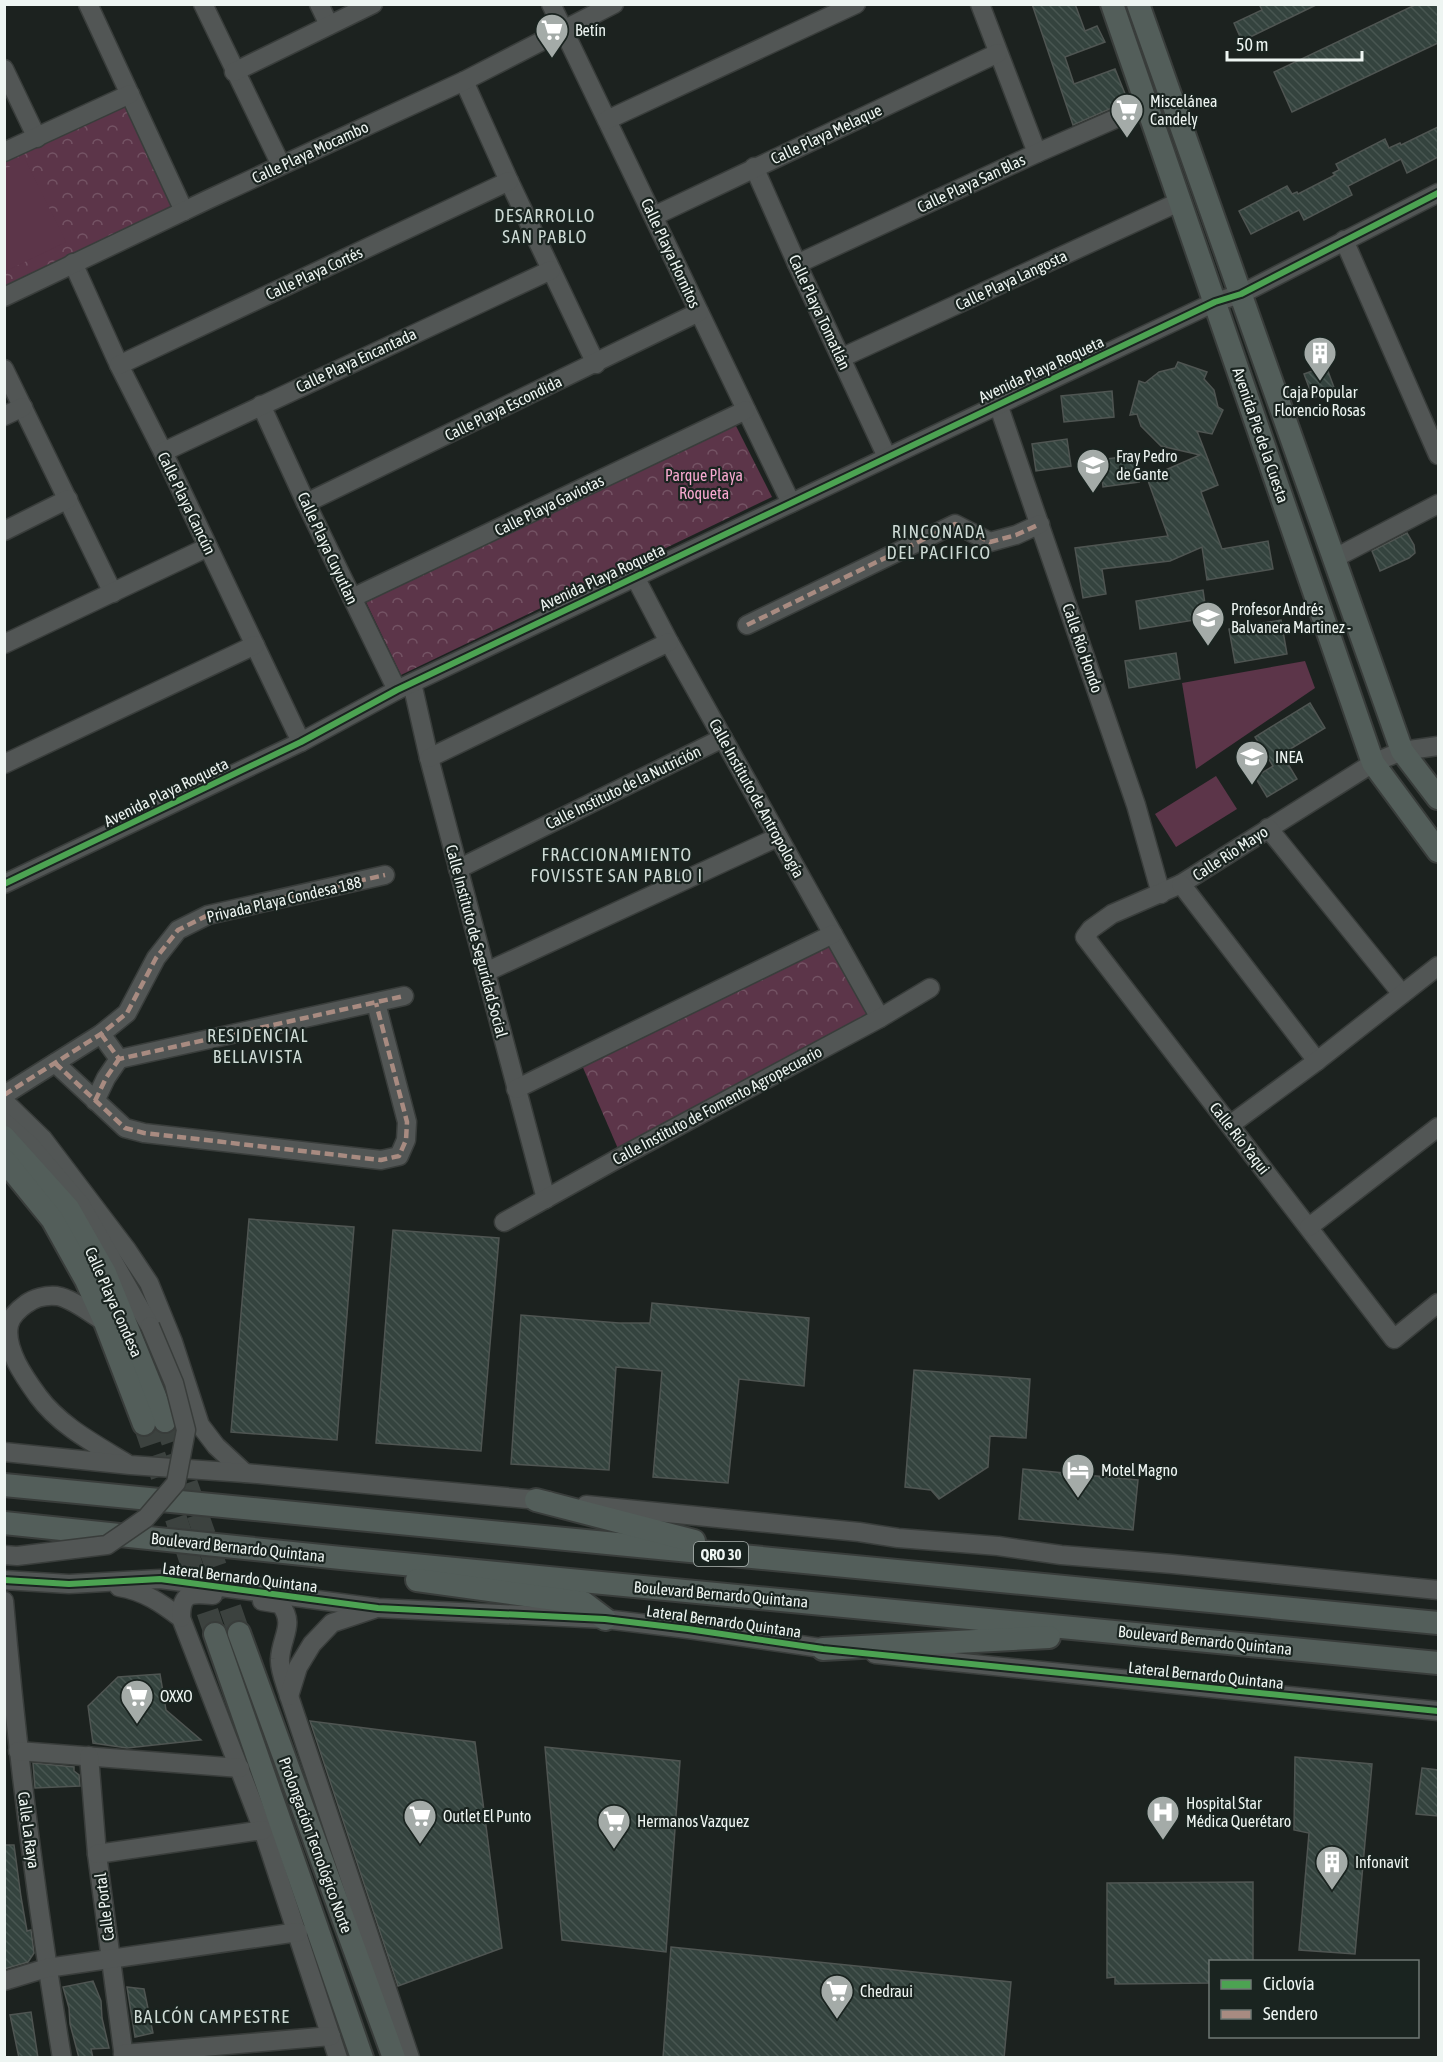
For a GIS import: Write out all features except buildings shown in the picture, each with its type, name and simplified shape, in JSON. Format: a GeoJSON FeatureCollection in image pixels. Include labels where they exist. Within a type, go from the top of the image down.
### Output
{"type":"FeatureCollection","features":[{"type":"Feature","properties":{"kind":"main road","name":"Avenida Pie de la Cuesta"},"geometry":{"type":"LineString","coordinates":[[1112,4],[1373,763],[1438,851]]}},
{"type":"Feature","properties":{"kind":"main road","name":"Avenida Pie de la Cuesta"},"geometry":{"type":"LineString","coordinates":[[1138,4],[1402,751],[1438,798]]}},
{"type":"Feature","properties":{"kind":"main road","name":"Calle Playa Condesa"},"geometry":{"type":"LineString","coordinates":[[4,1137],[68,1208],[105,1273],[154,1422],[86,1280],[52,1218],[4,1160]]}},
{"type":"Feature","properties":{"kind":"main road","name":"QRO 30"},"geometry":{"type":"LineString","coordinates":[[4,1485],[1438,1623]]}},
{"type":"Feature","properties":{"kind":"main road"},"geometry":{"type":"LineString","coordinates":[[536,1500],[762,1558]]}},
{"type":"Feature","properties":{"kind":"main road","name":"Boulevard Bernardo Quintana"},"geometry":{"type":"LineString","coordinates":[[4,1523],[341,1558],[1438,1663]]}},
{"type":"Feature","properties":{"kind":"main road"},"geometry":{"type":"LineString","coordinates":[[341,1558],[401,1578],[584,1603],[605,1619]]}},
{"type":"Feature","properties":{"kind":"main road"},"geometry":{"type":"LineString","coordinates":[[823,1648],[1126,1632]]}},
{"type":"Feature","properties":{"kind":"main road","name":"Prolongación Tecnológico Norte"},"geometry":{"type":"LineString","coordinates":[[239,1633],[394,2058]]}},
{"type":"Feature","properties":{"kind":"main road","name":"Prolongación Tecnológico Norte"},"geometry":{"type":"LineString","coordinates":[[215,1634],[362,2058]]}},
{"type":"Feature","properties":{"kind":"street"},"geometry":{"type":"LineString","coordinates":[[88,4],[184,211]]}},
{"type":"Feature","properties":{"kind":"street"},"geometry":{"type":"LineString","coordinates":[[203,4],[234,72],[282,165]]}},
{"type":"Feature","properties":{"kind":"street"},"geometry":{"type":"LineString","coordinates":[[319,4],[329,26]]}},
{"type":"Feature","properties":{"kind":"street"},"geometry":{"type":"LineString","coordinates":[[234,72],[373,4]]}},
{"type":"Feature","properties":{"kind":"street","name":"Calle Playa Hornitos"},"geometry":{"type":"LineString","coordinates":[[551,4],[791,503]]}},
{"type":"Feature","properties":{"kind":"street","name":"Calle Playa Mocambo"},"geometry":{"type":"LineString","coordinates":[[4,297],[464,81],[614,4]]}},
{"type":"Feature","properties":{"kind":"street"},"geometry":{"type":"LineString","coordinates":[[607,120],[856,4]]}},
{"type":"Feature","properties":{"kind":"street"},"geometry":{"type":"LineString","coordinates":[[980,4],[1037,153]]}},
{"type":"Feature","properties":{"kind":"street","name":"Calle Playa Melaque"},"geometry":{"type":"LineString","coordinates":[[654,216],[999,53]]}},
{"type":"Feature","properties":{"kind":"street"},"geometry":{"type":"LineString","coordinates":[[4,69],[37,138]]}},
{"type":"Feature","properties":{"kind":"street"},"geometry":{"type":"LineString","coordinates":[[464,81],[508,181],[596,363]]}},
{"type":"Feature","properties":{"kind":"street"},"geometry":{"type":"LineString","coordinates":[[4,152],[130,94]]}},
{"type":"Feature","properties":{"kind":"street","name":"Calle Playa San Blas"},"geometry":{"type":"LineString","coordinates":[[797,264],[1147,105]]}},
{"type":"Feature","properties":{"kind":"street","name":"Calle Playa Tomatlán"},"geometry":{"type":"LineString","coordinates":[[754,167],[887,457]]}},
{"type":"Feature","properties":{"kind":"street","name":"Calle Playa Cortés"},"geometry":{"type":"LineString","coordinates":[[119,364],[508,181]]}},
{"type":"Feature","properties":{"kind":"street"},"geometry":{"type":"LineString","coordinates":[[1240,294],[1344,240],[1437,197]]}},
{"type":"Feature","properties":{"kind":"street","name":"Calle Playa Langosta"},"geometry":{"type":"LineString","coordinates":[[841,358],[1181,201]]}},
{"type":"Feature","properties":{"kind":"street"},"geometry":{"type":"LineString","coordinates":[[1344,240],[1438,455]]}},
{"type":"Feature","properties":{"kind":"street","name":"Calle Playa Cancún"},"geometry":{"type":"LineString","coordinates":[[73,263],[119,364],[301,742]]}},
{"type":"Feature","properties":{"kind":"street","name":"Calle Playa Encantada"},"geometry":{"type":"LineString","coordinates":[[163,452],[551,270]]}},
{"type":"Feature","properties":{"kind":"street","name":"Avenida Playa Roqueta"},"geometry":{"type":"LineString","coordinates":[[4,884],[301,742],[405,686],[1215,302],[1240,294]]}},
{"type":"Feature","properties":{"kind":"street","name":"Calle Playa Escondida"},"geometry":{"type":"LineString","coordinates":[[306,503],[699,312]]}},
{"type":"Feature","properties":{"kind":"street"},"geometry":{"type":"LineString","coordinates":[[4,369],[113,592]]}},
{"type":"Feature","properties":{"kind":"street","name":"Calle Río Hondo"},"geometry":{"type":"LineString","coordinates":[[998,404],[1136,805],[1161,894]]}},
{"type":"Feature","properties":{"kind":"street","name":"Calle Playa Cuyutlan"},"geometry":{"type":"LineString","coordinates":[[261,405],[352,598],[405,686]]}},
{"type":"Feature","properties":{"kind":"street"},"geometry":{"type":"LineString","coordinates":[[4,416],[23,407]]}},
{"type":"Feature","properties":{"kind":"street","name":"Calle Playa Gaviotas"},"geometry":{"type":"LineString","coordinates":[[352,598],[746,410]]}},
{"type":"Feature","properties":{"kind":"street"},"geometry":{"type":"LineString","coordinates":[[4,531],[68,499]]}},
{"type":"Feature","properties":{"kind":"street"},"geometry":{"type":"LineString","coordinates":[[1335,558],[1438,504]]}},
{"type":"Feature","properties":{"kind":"street"},"geometry":{"type":"LineString","coordinates":[[747,625],[955,524],[990,542],[1016,535],[1040,524]]}},
{"type":"Feature","properties":{"kind":"street"},"geometry":{"type":"LineString","coordinates":[[4,644],[208,547]]}},
{"type":"Feature","properties":{"kind":"street","name":"Calle Instituto de Antropología"},"geometry":{"type":"LineString","coordinates":[[635,577],[669,642],[880,1018]]}},
{"type":"Feature","properties":{"kind":"street"},"geometry":{"type":"LineString","coordinates":[[429,758],[669,642]]}},
{"type":"Feature","properties":{"kind":"street"},"geometry":{"type":"LineString","coordinates":[[4,764],[255,645]]}},
{"type":"Feature","properties":{"kind":"street","name":"Calle Instituto de Seguridad Social"},"geometry":{"type":"LineString","coordinates":[[405,686],[429,758],[546,1199]]}},
{"type":"Feature","properties":{"kind":"street","name":"Calle Instituto de la Nutrición"},"geometry":{"type":"LineString","coordinates":[[458,869],[723,738]]}},
{"type":"Feature","properties":{"kind":"street","name":"Calle Río Mayo"},"geometry":{"type":"LineString","coordinates":[[1085,937],[1091,929],[1112,914],[1181,884],[1373,763],[1402,751],[1438,746]]}},
{"type":"Feature","properties":{"kind":"street"},"geometry":{"type":"LineString","coordinates":[[1268,828],[1402,994]]}},
{"type":"Feature","properties":{"kind":"street"},"geometry":{"type":"LineString","coordinates":[[486,972],[778,837]]}},
{"type":"Feature","properties":{"kind":"street","name":"Privada Playa Condesa 188"},"geometry":{"type":"LineString","coordinates":[[4,1095],[101,1034],[127,1012],[156,958],[178,930],[208,915],[385,875]]}},
{"type":"Feature","properties":{"kind":"street"},"geometry":{"type":"LineString","coordinates":[[1181,884],[1317,1061]]}},
{"type":"Feature","properties":{"kind":"street"},"geometry":{"type":"LineString","coordinates":[[516,1089],[833,934]]}},
{"type":"Feature","properties":{"kind":"street","name":"Calle Río Yaqui"},"geometry":{"type":"LineString","coordinates":[[1085,937],[1394,1339],[1438,1304]]}},
{"type":"Feature","properties":{"kind":"street"},"geometry":{"type":"LineString","coordinates":[[1230,1125],[1317,1061],[1438,966]]}},
{"type":"Feature","properties":{"kind":"street","name":"Calle Instituto de Fomento Agropecuario"},"geometry":{"type":"LineString","coordinates":[[504,1222],[880,1018],[930,988]]}},
{"type":"Feature","properties":{"kind":"street"},"geometry":{"type":"LineString","coordinates":[[95,1101],[106,1078],[119,1059],[404,996]]}},
{"type":"Feature","properties":{"kind":"street"},"geometry":{"type":"LineString","coordinates":[[56,1063],[125,1128],[144,1133],[381,1160],[399,1156],[406,1140],[406,1122],[376,1003]]}},
{"type":"Feature","properties":{"kind":"street"},"geometry":{"type":"LineString","coordinates":[[101,1034],[119,1059]]}},
{"type":"Feature","properties":{"kind":"street"},"geometry":{"type":"LineString","coordinates":[[4,1101],[43,1139],[127,1250],[149,1283],[173,1342],[201,1425],[216,1446],[245,1473]]}},
{"type":"Feature","properties":{"kind":"street"},"geometry":{"type":"LineString","coordinates":[[4,1122],[31,1146],[81,1205],[150,1326],[174,1383],[186,1430],[176,1483],[146,1518],[107,1545],[17,1556],[4,1555]]}},
{"type":"Feature","properties":{"kind":"street"},"geometry":{"type":"LineString","coordinates":[[1309,1227],[1438,1127]]}},
{"type":"Feature","properties":{"kind":"street"},"geometry":{"type":"LineString","coordinates":[[105,1322],[70,1300],[56,1296],[43,1297],[30,1301],[16,1311],[9,1324],[10,1345],[19,1366],[39,1398],[70,1428],[130,1466]]}},
{"type":"Feature","properties":{"kind":"street"},"geometry":{"type":"LineString","coordinates":[[4,1452],[130,1466],[245,1473],[536,1500],[849,1531],[898,1538],[998,1546],[1061,1555],[1438,1590]]}},
{"type":"Feature","properties":{"kind":"street","name":"Lateral Bernardo Quintana"},"geometry":{"type":"LineString","coordinates":[[4,1580],[69,1584],[160,1579],[378,1608],[605,1619],[823,1648],[1438,1712]]}},
{"type":"Feature","properties":{"kind":"street"},"geometry":{"type":"LineString","coordinates":[[87,1583],[135,1590],[158,1600],[181,1618]]}},
{"type":"Feature","properties":{"kind":"street"},"geometry":{"type":"LineString","coordinates":[[338,2058],[263,1830],[181,1618],[185,1598],[194,1593],[249,1598],[280,1604],[286,1612],[288,1622],[279,1660],[289,1696],[410,2058]]}},
{"type":"Feature","properties":{"kind":"street","name":"Calle La Raya"},"geometry":{"type":"LineString","coordinates":[[4,1601],[9,1717],[18,1751],[47,1968],[62,2058]]}},
{"type":"Feature","properties":{"kind":"street"},"geometry":{"type":"LineString","coordinates":[[289,1696],[298,1667],[312,1644],[332,1623],[378,1608]]}},
{"type":"Feature","properties":{"kind":"street"},"geometry":{"type":"LineString","coordinates":[[18,1751],[240,1768]]}},
{"type":"Feature","properties":{"kind":"street","name":"Calle Portal"},"geometry":{"type":"LineString","coordinates":[[89,1756],[97,1854],[124,2056]]}},
{"type":"Feature","properties":{"kind":"street"},"geometry":{"type":"LineString","coordinates":[[97,1854],[263,1830]]}},
{"type":"Feature","properties":{"kind":"street"},"geometry":{"type":"LineString","coordinates":[[4,1981],[47,1968],[298,1932]]}},
{"type":"Feature","properties":{"kind":"street"},"geometry":{"type":"LineString","coordinates":[[124,2056],[231,2052],[331,2036]]}},
{"type":"Feature","properties":{"kind":"green space"},"geometry":{"type":"Polygon","coordinates":[[[129,97],[177,209],[5,293],[5,156],[129,97]]]}},
{"type":"Feature","properties":{"kind":"green space"},"geometry":{"type":"Polygon","coordinates":[[[25,159],[66,242],[6,271],[5,169],[25,159]]]}},
{"type":"Feature","properties":{"kind":"green space","name":"Parque Playa Roqueta"},"geometry":{"type":"Polygon","coordinates":[[[735,424],[772,497],[401,675],[366,602],[735,424]]]}},
{"type":"Feature","properties":{"kind":"green space"},"geometry":{"type":"Polygon","coordinates":[[[1305,661],[1315,688],[1196,769],[1182,683],[1305,661]]]}},
{"type":"Feature","properties":{"kind":"green space"},"geometry":{"type":"Polygon","coordinates":[[[1216,776],[1237,809],[1176,847],[1155,814],[1216,776]]]}},
{"type":"Feature","properties":{"kind":"green space"},"geometry":{"type":"Polygon","coordinates":[[[826,940],[871,1018],[619,1151],[581,1063],[826,940]]]}},
{"type":"Feature","properties":{"kind":"tunnel"},"geometry":{"type":"LineString","coordinates":[[165,1421],[239,1633]]}},
{"type":"Feature","properties":{"kind":"tunnel"},"geometry":{"type":"LineString","coordinates":[[144,1424],[215,1634]]}},
{"type":"Feature","properties":{"kind":"marked path"},"geometry":{"type":"LineString","coordinates":[[747,625],[955,524],[990,542],[1016,535],[1040,524]]}},
{"type":"Feature","properties":{"kind":"marked path"},"geometry":{"type":"LineString","coordinates":[[4,1095],[101,1034],[127,1013],[156,958],[178,930],[208,915],[385,875]]}},
{"type":"Feature","properties":{"kind":"marked path"},"geometry":{"type":"LineString","coordinates":[[101,1034],[119,1059],[404,996]]}},
{"type":"Feature","properties":{"kind":"marked path"},"geometry":{"type":"LineString","coordinates":[[55,1063],[125,1128],[144,1133],[381,1160],[399,1156],[406,1140],[407,1122],[376,1003]]}},
{"type":"Feature","properties":{"kind":"marked path"},"geometry":{"type":"LineString","coordinates":[[95,1101],[106,1078],[119,1059]]}},
{"type":"Feature","properties":{"kind":"cycle path"},"geometry":{"type":"LineString","coordinates":[[4,884],[301,742],[397,690],[1215,302],[1241,294],[1438,193]]}},
{"type":"Feature","properties":{"kind":"cycle path"},"geometry":{"type":"LineString","coordinates":[[4,1580],[69,1584],[160,1579],[378,1608],[605,1619],[823,1649],[1438,1711]]}},
{"type":"Feature","properties":{"kind":"place","name":"Betín"},"geometry":{"type":"Point","coordinates":[552,59]}},
{"type":"Feature","properties":{"kind":"place","name":"Miscelánea Candely"},"geometry":{"type":"Point","coordinates":[1127,139]}},
{"type":"Feature","properties":{"kind":"place","name":"Caja Popular Florencio Rosas"},"geometry":{"type":"Point","coordinates":[1320,382]}},
{"type":"Feature","properties":{"kind":"place","name":"Fray Pedro de Gante"},"geometry":{"type":"Point","coordinates":[1093,494]}},
{"type":"Feature","properties":{"kind":"place","name":"Profesor Andrés Balvanera Martinez -"},"geometry":{"type":"Point","coordinates":[1208,647]}},
{"type":"Feature","properties":{"kind":"place","name":"INEA"},"geometry":{"type":"Point","coordinates":[1252,786]}},
{"type":"Feature","properties":{"kind":"place","name":"Motel Magno"},"geometry":{"type":"Point","coordinates":[1078,1499]}},
{"type":"Feature","properties":{"kind":"place","name":"OXXO"},"geometry":{"type":"Point","coordinates":[137,1725]}},
{"type":"Feature","properties":{"kind":"place","name":"Hospital Star Médica Querétaro"},"geometry":{"type":"Point","coordinates":[1163,1841]}},
{"type":"Feature","properties":{"kind":"place","name":"Outlet El Punto"},"geometry":{"type":"Point","coordinates":[420,1845]}},
{"type":"Feature","properties":{"kind":"place","name":"Hermanos Vazquez"},"geometry":{"type":"Point","coordinates":[614,1850]}},
{"type":"Feature","properties":{"kind":"place","name":"Infonavit"},"geometry":{"type":"Point","coordinates":[1332,1891]}},
{"type":"Feature","properties":{"kind":"place","name":"Chedraui"},"geometry":{"type":"Point","coordinates":[837,2020]}},
{"type":"Feature","properties":{"kind":"district","name":"DESARROLLO SAN PABLO"},"geometry":{"type":"Point","coordinates":[545,225]}},
{"type":"Feature","properties":{"kind":"district","name":"RINCONADA DEL PACIFICO"},"geometry":{"type":"Point","coordinates":[939,541]}},
{"type":"Feature","properties":{"kind":"district","name":"FRACCIONAMIENTO FOVISSTE SAN PABLO I"},"geometry":{"type":"Point","coordinates":[617,864]}},
{"type":"Feature","properties":{"kind":"district","name":"RESIDENCIAL BELLAVISTA"},"geometry":{"type":"Point","coordinates":[258,1045]}},
{"type":"Feature","properties":{"kind":"district","name":"BALCÓN CAMPESTRE"},"geometry":{"type":"Point","coordinates":[212,2016]}}]}
